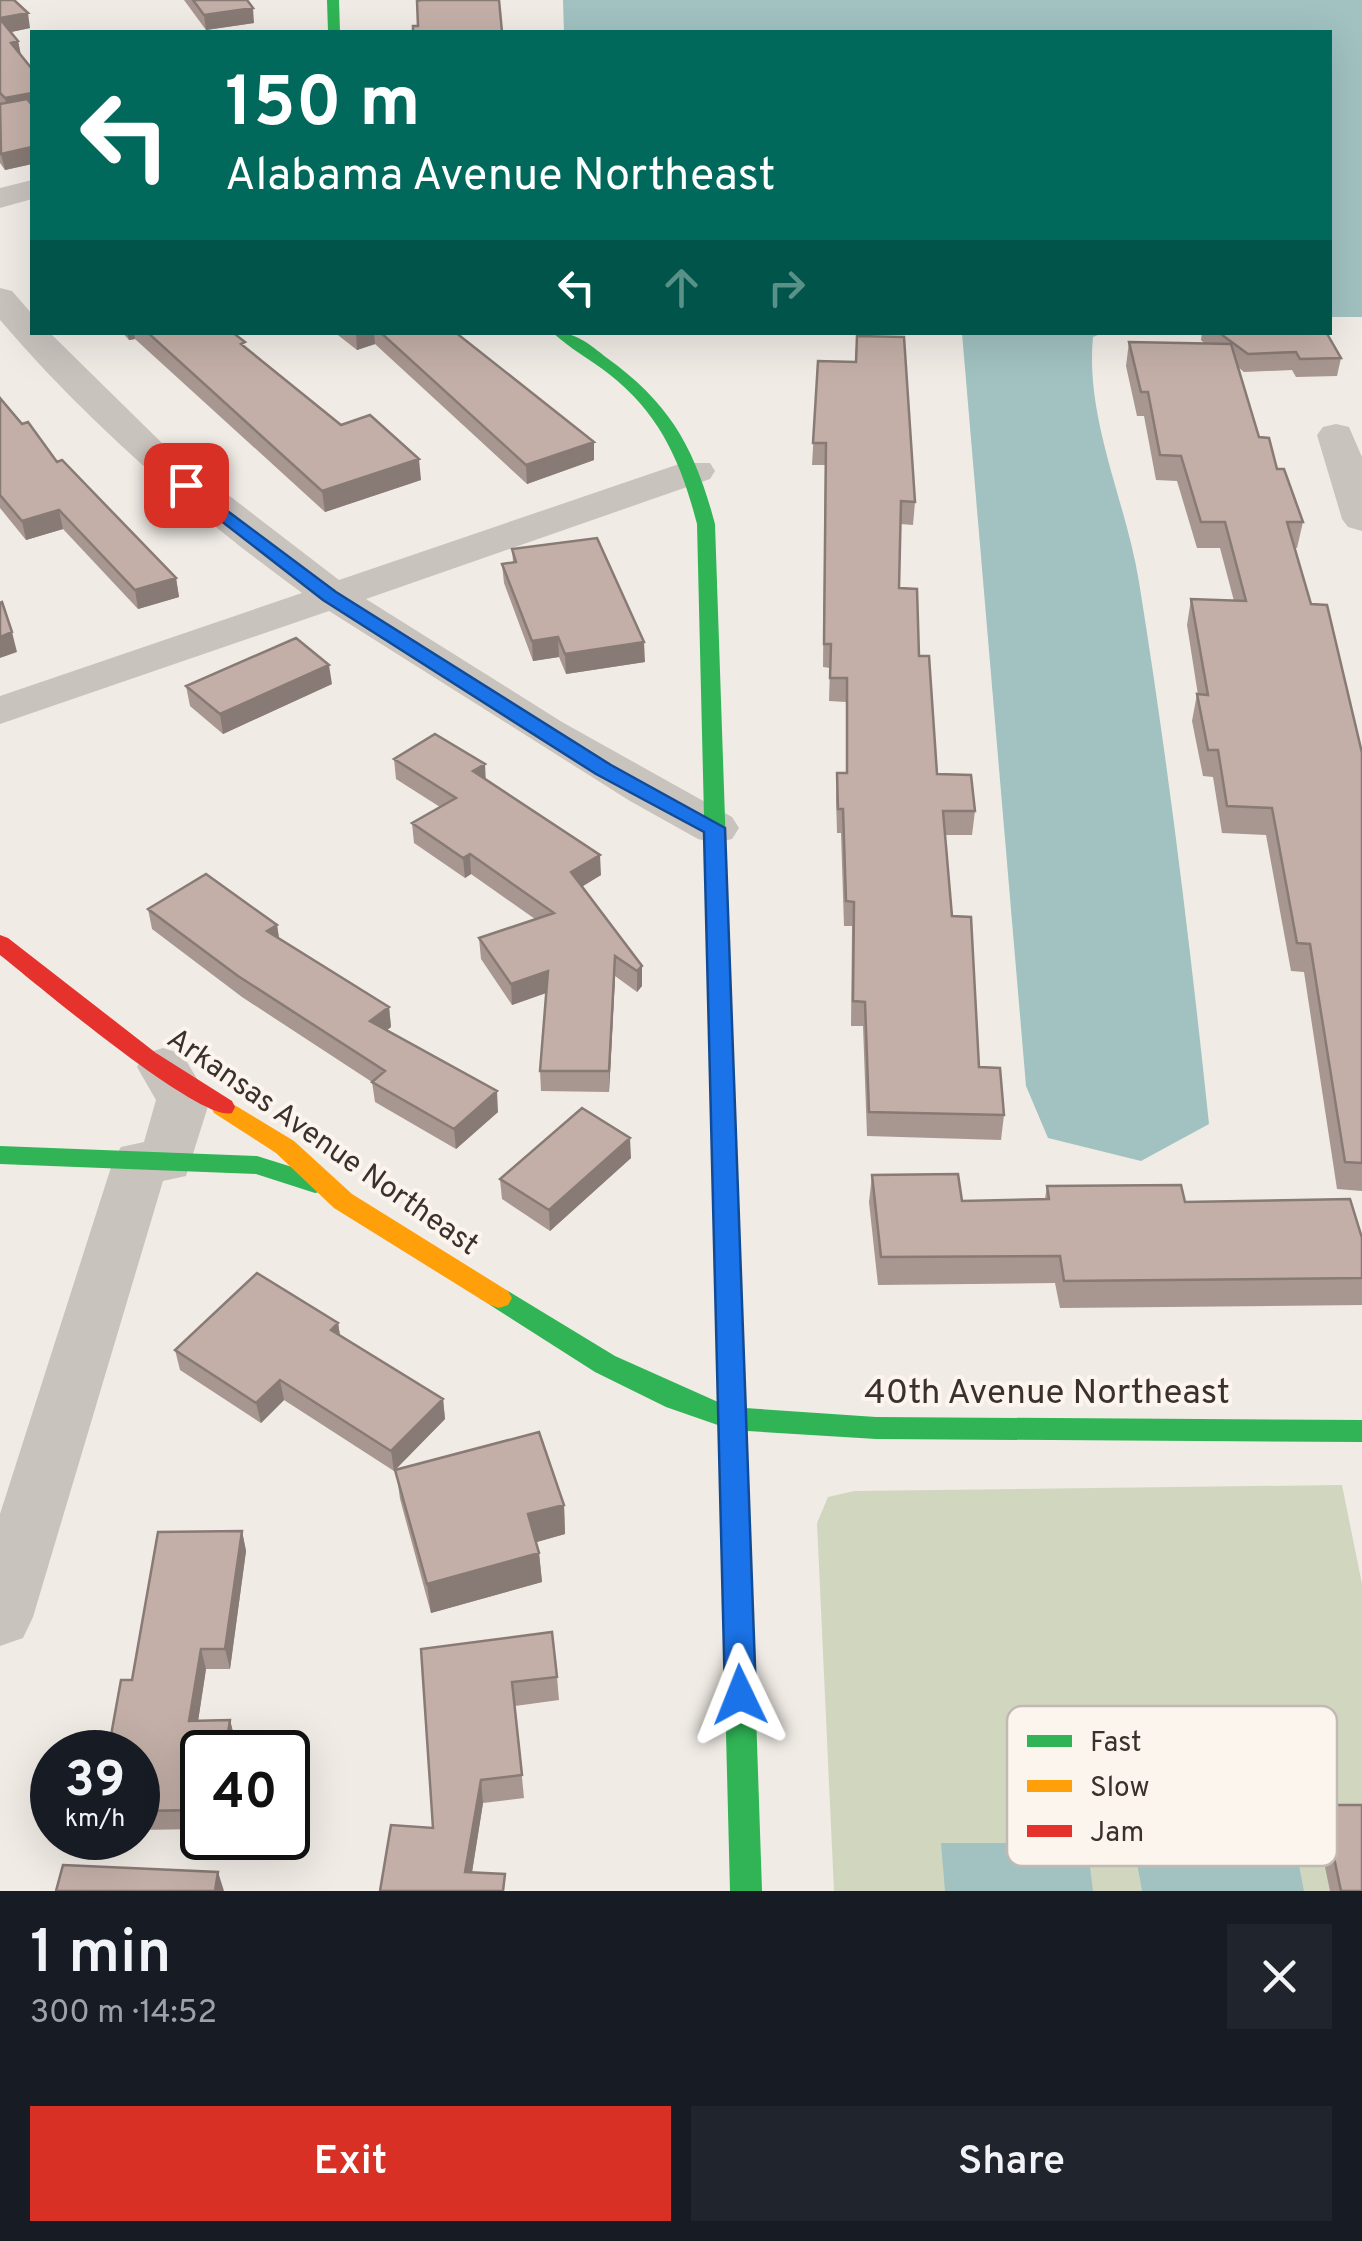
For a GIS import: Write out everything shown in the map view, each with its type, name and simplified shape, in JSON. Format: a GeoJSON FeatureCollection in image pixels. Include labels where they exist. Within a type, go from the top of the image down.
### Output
{"type":"FeatureCollection","features":[{"type":"Feature","properties":{"kind":"street"},"geometry":{"type":"LineString","coordinates":[[333,0],[334,30]]}},
{"type":"Feature","properties":{"kind":"street"},"geometry":{"type":"LineString","coordinates":[[0,198],[30,190]]}},
{"type":"Feature","properties":{"kind":"street"},"geometry":{"type":"LineString","coordinates":[[0,298],[30,332]]}},
{"type":"Feature","properties":{"kind":"street"},"geometry":{"type":"LineString","coordinates":[[33,335],[109,420],[212,507],[330,596],[604,770],[715,828]]}},
{"type":"Feature","properties":{"kind":"street"},"geometry":{"type":"LineString","coordinates":[[564,335],[641,389],[665,414],[696,471],[706,524],[746,1891]]}},
{"type":"Feature","properties":{"kind":"street"},"geometry":{"type":"LineString","coordinates":[[1336,435],[1362,519]]}},
{"type":"Feature","properties":{"kind":"street"},"geometry":{"type":"LineString","coordinates":[[0,710],[696,471]]}},
{"type":"Feature","properties":{"kind":"street","name":"Arkansas Avenue Northeast"},"geometry":{"type":"LineString","coordinates":[[0,943],[162,1067],[286,1147],[343,1201],[605,1364],[676,1399],[732,1419]]}},
{"type":"Feature","properties":{"kind":"street"},"geometry":{"type":"LineString","coordinates":[[0,1617],[153,1161],[183,1100],[162,1067]]}},
{"type":"Feature","properties":{"kind":"street"},"geometry":{"type":"LineString","coordinates":[[0,1156],[257,1165],[298,1175],[343,1201]]}},
{"type":"Feature","properties":{"kind":"street","name":"40th Avenue Northeast"},"geometry":{"type":"LineString","coordinates":[[732,1419],[876,1428],[1362,1431]]}},
{"type":"Feature","properties":{"kind":"green space"},"geometry":{"type":"Polygon","coordinates":[[[1342,1485],[1362,1584],[1362,1891],[834,1891],[817,1523],[828,1497],[854,1491],[1342,1485]]]}},
{"type":"Feature","properties":{"kind":"water"},"geometry":{"type":"Polygon","coordinates":[[[563,0],[1362,0],[1362,317],[1332,317],[1332,30],[564,30],[563,0]]]}},
{"type":"Feature","properties":{"kind":"water"},"geometry":{"type":"Polygon","coordinates":[[[962,335],[1098,335],[1093,337],[1095,398],[1139,582],[1178,853],[1209,1124],[1141,1161],[1048,1138],[1026,1086],[962,335]]]}},
{"type":"Feature","properties":{"kind":"water"},"geometry":{"type":"Polygon","coordinates":[[[941,1843],[1007,1843],[1007,1866],[1090,1866],[1093,1891],[945,1891],[941,1843]]]}},
{"type":"Feature","properties":{"kind":"water"},"geometry":{"type":"Polygon","coordinates":[[[1138,1866],[1299,1866],[1304,1891],[1142,1891],[1138,1866]]]}},
{"type":"Feature","properties":{"kind":"building"},"geometry":{"type":"Polygon","coordinates":[[[0,0],[14,0],[28,13],[0,18],[0,0]]]}},
{"type":"Feature","properties":{"kind":"building"},"geometry":{"type":"Polygon","coordinates":[[[193,0],[247,0],[253,8],[204,15],[193,0]]]}},
{"type":"Feature","properties":{"kind":"building"},"geometry":{"type":"Polygon","coordinates":[[[499,0],[502,30],[413,30],[413,26],[418,26],[417,1],[499,0]]]}},
{"type":"Feature","properties":{"kind":"building"},"geometry":{"type":"Polygon","coordinates":[[[0,19],[18,41],[11,43],[30,67],[30,93],[5,98],[0,93],[0,19]]]}},
{"type":"Feature","properties":{"kind":"building"},"geometry":{"type":"Polygon","coordinates":[[[27,99],[30,103],[30,147],[1,154],[0,104],[27,99]]]}},
{"type":"Feature","properties":{"kind":"building"},"geometry":{"type":"Polygon","coordinates":[[[150,335],[236,335],[245,342],[241,344],[341,425],[370,415],[419,459],[322,491],[150,335]]]}},
{"type":"Feature","properties":{"kind":"building"},"geometry":{"type":"Polygon","coordinates":[[[383,335],[459,335],[594,442],[526,465],[383,335]]]}},
{"type":"Feature","properties":{"kind":"building"},"geometry":{"type":"Polygon","coordinates":[[[1222,335],[1328,335],[1341,358],[1300,359],[1296,352],[1248,354],[1222,335]]]}},
{"type":"Feature","properties":{"kind":"building"},"geometry":{"type":"Polygon","coordinates":[[[857,336],[904,337],[915,502],[901,501],[899,588],[917,589],[919,656],[929,656],[937,774],[971,775],[975,811],[943,811],[952,916],[971,917],[979,1067],[1000,1068],[1004,1115],[869,1112],[865,1002],[853,1001],[854,902],[846,901],[843,809],[838,809],[837,773],[847,773],[847,678],[830,678],[831,644],[824,644],[826,443],[813,443],[818,361],[856,362],[857,336]]]}},
{"type":"Feature","properties":{"kind":"building"},"geometry":{"type":"Polygon","coordinates":[[[1129,342],[1231,344],[1259,437],[1269,438],[1277,469],[1284,469],[1303,522],[1287,522],[1311,604],[1327,605],[1362,753],[1362,1163],[1345,1162],[1310,944],[1297,943],[1272,808],[1227,806],[1218,750],[1208,750],[1197,694],[1208,695],[1191,599],[1246,601],[1225,522],[1201,522],[1181,456],[1160,455],[1148,392],[1141,392],[1129,342]]]}},
{"type":"Feature","properties":{"kind":"building"},"geometry":{"type":"Polygon","coordinates":[[[0,398],[22,424],[28,422],[57,462],[62,460],[176,578],[135,590],[59,510],[22,521],[0,495],[0,398]]]}},
{"type":"Feature","properties":{"kind":"building"},"geometry":{"type":"Polygon","coordinates":[[[597,538],[644,642],[565,654],[558,637],[532,641],[502,564],[516,562],[512,549],[597,538]]]}},
{"type":"Feature","properties":{"kind":"building"},"geometry":{"type":"Polygon","coordinates":[[[0,603],[12,632],[0,637],[0,603]]]}},
{"type":"Feature","properties":{"kind":"building"},"geometry":{"type":"Polygon","coordinates":[[[296,638],[329,665],[220,714],[186,686],[296,638]]]}},
{"type":"Feature","properties":{"kind":"building"},"geometry":{"type":"Polygon","coordinates":[[[435,734],[485,764],[473,771],[600,855],[571,872],[642,966],[637,971],[615,956],[609,1071],[540,1071],[548,971],[511,984],[479,938],[554,913],[470,854],[463,858],[412,823],[456,798],[394,759],[435,734]]]}},
{"type":"Feature","properties":{"kind":"building"},"geometry":{"type":"Polygon","coordinates":[[[206,874],[277,925],[267,931],[389,1007],[370,1021],[497,1091],[454,1129],[372,1082],[385,1071],[238,976],[148,909],[206,874]]]}},
{"type":"Feature","properties":{"kind":"building"},"geometry":{"type":"Polygon","coordinates":[[[582,1108],[630,1138],[549,1210],[500,1179],[582,1108]]]}},
{"type":"Feature","properties":{"kind":"building"},"geometry":{"type":"Polygon","coordinates":[[[958,1174],[962,1201],[1049,1199],[1047,1186],[1181,1185],[1185,1202],[1350,1199],[1362,1238],[1362,1278],[1064,1281],[1060,1256],[881,1257],[872,1175],[958,1174]]]}},
{"type":"Feature","properties":{"kind":"building"},"geometry":{"type":"Polygon","coordinates":[[[257,1273],[338,1323],[331,1330],[443,1399],[391,1451],[280,1380],[256,1403],[175,1350],[257,1273]]]}},
{"type":"Feature","properties":{"kind":"building"},"geometry":{"type":"Polygon","coordinates":[[[539,1432],[564,1505],[528,1514],[539,1553],[427,1584],[395,1470],[539,1432]]]}},
{"type":"Feature","properties":{"kind":"building"},"geometry":{"type":"Polygon","coordinates":[[[242,1531],[225,1649],[201,1649],[189,1721],[230,1720],[228,1730],[180,1730],[180,1810],[160,1811],[160,1730],[112,1730],[121,1680],[132,1680],[158,1532],[242,1531]]]}},
{"type":"Feature","properties":{"kind":"building"},"geometry":{"type":"Polygon","coordinates":[[[552,1632],[557,1677],[512,1682],[522,1775],[481,1780],[465,1872],[505,1874],[503,1891],[380,1891],[391,1825],[433,1828],[421,1649],[552,1632]]]}},
{"type":"Feature","properties":{"kind":"building"},"geometry":{"type":"Polygon","coordinates":[[[1337,1805],[1362,1805],[1362,1891],[1341,1891],[1336,1866],[1337,1805]]]}},
{"type":"Feature","properties":{"kind":"building"},"geometry":{"type":"Polygon","coordinates":[[[63,1865],[218,1872],[215,1891],[56,1891],[63,1865]]]}},
{"type":"Feature","properties":{"kind":"traffic: fast"},"geometry":{"type":"LineString","coordinates":[[333,0],[334,30]]}},
{"type":"Feature","properties":{"kind":"traffic: fast"},"geometry":{"type":"LineString","coordinates":[[564,335],[617,372],[657,410],[685,457],[706,524],[732,1419]]}},
{"type":"Feature","properties":{"kind":"traffic: fast"},"geometry":{"type":"LineString","coordinates":[[0,1155],[257,1165],[315,1184]]}},
{"type":"Feature","properties":{"kind":"traffic: fast"},"geometry":{"type":"LineString","coordinates":[[499,1298],[605,1364],[676,1399],[732,1419],[876,1428],[1362,1431]]}},
{"type":"Feature","properties":{"kind":"traffic: fast"},"geometry":{"type":"LineString","coordinates":[[739,1654],[746,1891]]}},
{"type":"Feature","properties":{"kind":"traffic: slow"},"geometry":{"type":"LineString","coordinates":[[223,1107],[285,1147],[343,1201],[499,1298]]}},
{"type":"Feature","properties":{"kind":"traffic: jam"},"geometry":{"type":"LineString","coordinates":[[0,943],[148,1059],[223,1107]]}},
{"type":"Feature","properties":{"kind":"traffic: jam"},"geometry":{"type":"LineString","coordinates":[[732,1419],[739,1654]]}},
{"type":"Feature","properties":{"kind":"route"},"geometry":{"type":"LineString","coordinates":[[186,485],[330,596],[604,770],[715,828],[740,1695]]}}]}
